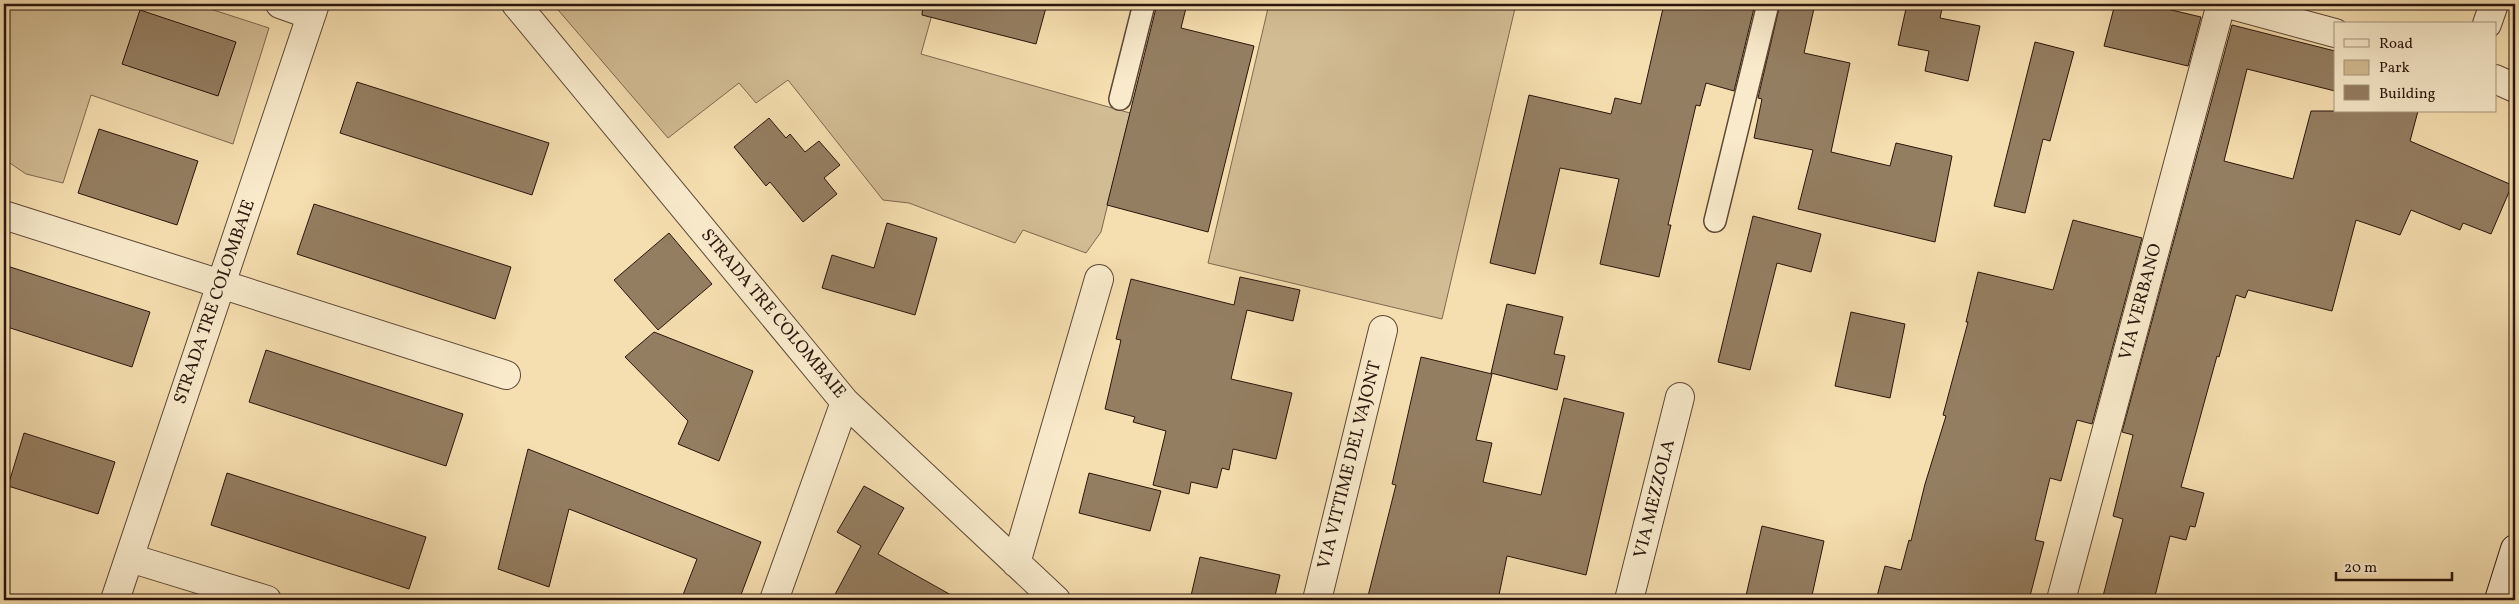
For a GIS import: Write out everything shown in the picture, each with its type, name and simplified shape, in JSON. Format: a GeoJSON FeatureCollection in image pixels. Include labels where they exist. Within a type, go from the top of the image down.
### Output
{"type":"FeatureCollection","features":[{"type":"Feature","properties":{"kind":"street"},"geometry":{"type":"LineString","coordinates":[[280,4],[313,9]]}},
{"type":"Feature","properties":{"kind":"street","name":"STRADA TRE COLOMBAIE"},"geometry":{"type":"LineString","coordinates":[[516,4],[845,402],[1056,600]]}},
{"type":"Feature","properties":{"kind":"street","name":"VIA VERBANO"},"geometry":{"type":"LineString","coordinates":[[2061,600],[2221,4]]}},
{"type":"Feature","properties":{"kind":"street"},"geometry":{"type":"LineString","coordinates":[[2228,4],[2334,33]]}},
{"type":"Feature","properties":{"kind":"street"},"geometry":{"type":"LineString","coordinates":[[2488,22],[2494,4]]}},
{"type":"Feature","properties":{"kind":"street","name":"STRADA TRE COLOMBAIE"},"geometry":{"type":"LineString","coordinates":[[115,600],[313,9]]}},
{"type":"Feature","properties":{"kind":"street"},"geometry":{"type":"LineString","coordinates":[[2496,80],[2515,88]]}},
{"type":"Feature","properties":{"kind":"street"},"geometry":{"type":"LineString","coordinates":[[4,215],[506,375]]}},
{"type":"Feature","properties":{"kind":"street"},"geometry":{"type":"LineString","coordinates":[[1016,563],[1099,279]]}},
{"type":"Feature","properties":{"kind":"street","name":"VIA VITTIME DEL VAJONT"},"geometry":{"type":"LineString","coordinates":[[1317,600],[1383,330]]}},
{"type":"Feature","properties":{"kind":"street","name":"VIA MEZZOLA"},"geometry":{"type":"LineString","coordinates":[[1629,600],[1680,397]]}},
{"type":"Feature","properties":{"kind":"street"},"geometry":{"type":"LineString","coordinates":[[774,600],[845,402]]}},
{"type":"Feature","properties":{"kind":"street"},"geometry":{"type":"LineString","coordinates":[[2499,600],[2515,549]]}},
{"type":"Feature","properties":{"kind":"street"},"geometry":{"type":"LineString","coordinates":[[130,558],[267,600]]}},
{"type":"Feature","properties":{"kind":"lane"},"geometry":{"type":"LineString","coordinates":[[1120,99],[1144,4]]}},
{"type":"Feature","properties":{"kind":"lane"},"geometry":{"type":"LineString","coordinates":[[1715,221],[1768,4]]}},
{"type":"Feature","properties":{"kind":"green space"},"geometry":{"type":"Polygon","coordinates":[[[4,4],[195,4],[269,28],[233,144],[91,95],[63,183],[26,174],[4,159],[4,4]]]}},
{"type":"Feature","properties":{"kind":"green space"},"geometry":{"type":"Polygon","coordinates":[[[553,4],[935,4],[921,54],[1130,113],[1101,232],[1086,253],[1023,230],[1015,243],[909,203],[883,200],[788,80],[756,103],[739,83],[668,138],[553,4]]]}},
{"type":"Feature","properties":{"kind":"green space"},"geometry":{"type":"Polygon","coordinates":[[[1269,4],[1516,4],[1442,319],[1208,263],[1269,4]]]}},
{"type":"Feature","properties":{"kind":"building"},"geometry":{"type":"Polygon","coordinates":[[[923,4],[1047,4],[1036,44],[922,15],[923,4]]]}},
{"type":"Feature","properties":{"kind":"building"},"geometry":{"type":"Polygon","coordinates":[[[1157,4],[1187,4],[1181,28],[1254,46],[1208,232],[1107,205],[1157,4]]]}},
{"type":"Feature","properties":{"kind":"building"},"geometry":{"type":"Polygon","coordinates":[[[1664,4],[1755,4],[1734,91],[1706,83],[1700,106],[1696,105],[1668,225],[1671,225],[1659,277],[1600,264],[1619,179],[1560,168],[1535,274],[1490,263],[1529,95],[1611,114],[1615,98],[1641,104],[1664,4]]]}},
{"type":"Feature","properties":{"kind":"building"},"geometry":{"type":"Polygon","coordinates":[[[1780,4],[1815,4],[1804,53],[1850,63],[1831,152],[1890,166],[1896,143],[1952,156],[1935,242],[1798,209],[1813,150],[1754,138],[1762,99],[1758,98],[1780,4]]]}},
{"type":"Feature","properties":{"kind":"building"},"geometry":{"type":"Polygon","coordinates":[[[1907,4],[1943,4],[1940,18],[1980,26],[1968,81],[1925,71],[1929,51],[1898,45],[1907,4]]]}},
{"type":"Feature","properties":{"kind":"building"},"geometry":{"type":"Polygon","coordinates":[[[2115,4],[2146,4],[2201,17],[2188,66],[2104,46],[2115,4]]]}},
{"type":"Feature","properties":{"kind":"building"},"geometry":{"type":"Polygon","coordinates":[[[140,10],[236,42],[218,96],[122,64],[140,10]]]}},
{"type":"Feature","properties":{"kind":"building"},"geometry":{"type":"Polygon","coordinates":[[[2232,25],[2334,51],[2334,91],[2247,69],[2224,161],[2293,179],[2311,111],[2418,112],[2410,141],[2512,185],[2491,234],[2463,223],[2460,230],[2411,210],[2400,235],[2356,220],[2332,311],[2248,290],[2245,298],[2236,295],[2181,487],[2204,493],[2195,527],[2190,526],[2186,540],[2170,536],[2154,600],[2102,600],[2123,519],[2113,516],[2133,435],[2122,432],[2232,25]]]}},
{"type":"Feature","properties":{"kind":"building"},"geometry":{"type":"Polygon","coordinates":[[[2035,42],[2074,52],[2050,141],[2043,139],[2025,213],[1994,206],[2035,42]]]}},
{"type":"Feature","properties":{"kind":"building"},"geometry":{"type":"Polygon","coordinates":[[[357,82],[549,143],[532,195],[340,133],[357,82]]]}},
{"type":"Feature","properties":{"kind":"building"},"geometry":{"type":"Polygon","coordinates":[[[769,118],[786,138],[790,134],[805,152],[819,141],[840,165],[824,178],[837,194],[803,222],[770,182],[766,186],[734,147],[769,118]]]}},
{"type":"Feature","properties":{"kind":"building"},"geometry":{"type":"Polygon","coordinates":[[[99,129],[198,161],[177,225],[78,193],[99,129]]]}},
{"type":"Feature","properties":{"kind":"building"},"geometry":{"type":"Polygon","coordinates":[[[314,204],[511,267],[495,319],[297,254],[314,204]]]}},
{"type":"Feature","properties":{"kind":"building"},"geometry":{"type":"Polygon","coordinates":[[[1753,216],[1821,234],[1811,272],[1777,263],[1750,370],[1718,362],[1753,216]]]}},
{"type":"Feature","properties":{"kind":"building"},"geometry":{"type":"Polygon","coordinates":[[[2073,220],[2142,238],[2092,424],[2077,420],[2061,481],[2050,478],[2035,540],[2044,542],[2029,600],[1876,600],[1885,566],[1901,570],[1909,540],[1911,541],[1925,484],[1946,416],[1943,415],[1968,322],[1966,322],[1978,272],[2053,290],[2073,220]]]}},
{"type":"Feature","properties":{"kind":"building"},"geometry":{"type":"Polygon","coordinates":[[[887,223],[937,238],[915,315],[822,288],[832,255],[874,268],[887,223]]]}},
{"type":"Feature","properties":{"kind":"building"},"geometry":{"type":"Polygon","coordinates":[[[669,233],[712,284],[658,330],[614,280],[669,233]]]}},
{"type":"Feature","properties":{"kind":"building"},"geometry":{"type":"Polygon","coordinates":[[[4,265],[150,312],[132,367],[4,326],[4,265]]]}},
{"type":"Feature","properties":{"kind":"building"},"geometry":{"type":"Polygon","coordinates":[[[1240,277],[1300,290],[1293,321],[1247,310],[1231,379],[1292,393],[1276,459],[1233,449],[1229,470],[1222,468],[1217,488],[1191,482],[1189,494],[1153,485],[1166,431],[1133,422],[1135,417],[1105,409],[1121,340],[1116,339],[1131,279],[1234,305],[1240,277]]]}},
{"type":"Feature","properties":{"kind":"building"},"geometry":{"type":"Polygon","coordinates":[[[1507,304],[1563,317],[1554,354],[1565,356],[1557,390],[1491,373],[1507,304]]]}},
{"type":"Feature","properties":{"kind":"building"},"geometry":{"type":"Polygon","coordinates":[[[1851,312],[1905,324],[1890,398],[1835,386],[1851,312]]]}},
{"type":"Feature","properties":{"kind":"building"},"geometry":{"type":"Polygon","coordinates":[[[654,332],[753,371],[719,461],[678,444],[688,421],[625,357],[654,332]]]}},
{"type":"Feature","properties":{"kind":"building"},"geometry":{"type":"Polygon","coordinates":[[[266,350],[463,414],[446,466],[249,402],[266,350]]]}},
{"type":"Feature","properties":{"kind":"building"},"geometry":{"type":"Polygon","coordinates":[[[1421,357],[1492,374],[1476,440],[1492,443],[1483,482],[1541,495],[1564,398],[1624,413],[1586,575],[1507,556],[1498,600],[1367,600],[1396,485],[1392,484],[1421,357]]]}},
{"type":"Feature","properties":{"kind":"building"},"geometry":{"type":"Polygon","coordinates":[[[24,433],[115,462],[98,514],[8,486],[24,433]]]}},
{"type":"Feature","properties":{"kind":"building"},"geometry":{"type":"Polygon","coordinates":[[[528,449],[761,542],[739,600],[681,600],[697,559],[569,509],[549,587],[498,569],[528,449]]]}},
{"type":"Feature","properties":{"kind":"building"},"geometry":{"type":"Polygon","coordinates":[[[227,473],[426,537],[409,589],[211,525],[227,473]]]}},
{"type":"Feature","properties":{"kind":"building"},"geometry":{"type":"Polygon","coordinates":[[[1089,473],[1161,491],[1150,531],[1079,513],[1089,473]]]}},
{"type":"Feature","properties":{"kind":"building"},"geometry":{"type":"Polygon","coordinates":[[[864,486],[904,508],[878,554],[960,600],[832,600],[861,546],[837,532],[864,486]]]}},
{"type":"Feature","properties":{"kind":"building"},"geometry":{"type":"Polygon","coordinates":[[[1762,526],[1824,541],[1811,600],[1745,600],[1762,526]]]}},
{"type":"Feature","properties":{"kind":"building"},"geometry":{"type":"Polygon","coordinates":[[[1200,557],[1280,575],[1274,600],[1190,600],[1200,557]]]}}]}
